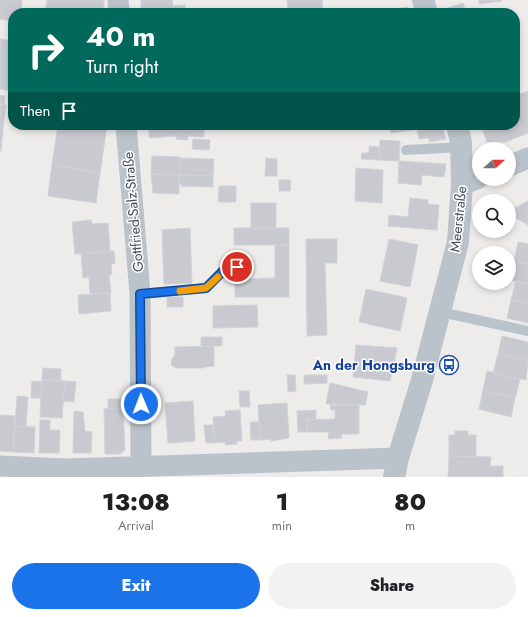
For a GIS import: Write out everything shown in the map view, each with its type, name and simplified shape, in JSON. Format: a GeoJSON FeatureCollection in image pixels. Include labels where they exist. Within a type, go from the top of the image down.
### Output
{"type":"FeatureCollection","features":[{"type":"Feature","properties":{"kind":"street","name":"Gottfried-Salz-Straße"},"geometry":{"type":"LineString","coordinates":[[126,130],[140,294],[141,467]]}},
{"type":"Feature","properties":{"kind":"street","name":"Meerstraße"},"geometry":{"type":"LineString","coordinates":[[396,468],[441,312],[458,242],[470,182],[458,130]]}},
{"type":"Feature","properties":{"kind":"street"},"geometry":{"type":"LineString","coordinates":[[516,163],[528,158]]}},
{"type":"Feature","properties":{"kind":"street"},"geometry":{"type":"LineString","coordinates":[[2,470],[141,467],[396,468]]}},
{"type":"Feature","properties":{"kind":"lane"},"geometry":{"type":"LineString","coordinates":[[406,150],[461,147]]}},
{"type":"Feature","properties":{"kind":"lane"},"geometry":{"type":"LineString","coordinates":[[140,294],[206,288],[223,271],[237,267]]}},
{"type":"Feature","properties":{"kind":"lane"},"geometry":{"type":"LineString","coordinates":[[441,312],[528,332]]}},
{"type":"Feature","properties":{"kind":"building"},"geometry":{"type":"Polygon","coordinates":[[[0,0],[22,0],[21,8],[8,8],[8,20],[0,19],[0,0]]]}},
{"type":"Feature","properties":{"kind":"building"},"geometry":{"type":"Polygon","coordinates":[[[47,0],[104,0],[103,8],[46,8],[47,0]]]}},
{"type":"Feature","properties":{"kind":"building"},"geometry":{"type":"Polygon","coordinates":[[[141,0],[172,0],[173,6],[185,5],[185,8],[141,8],[141,0]]]}},
{"type":"Feature","properties":{"kind":"building"},"geometry":{"type":"Polygon","coordinates":[[[287,0],[322,0],[323,8],[288,8],[287,0]]]}},
{"type":"Feature","properties":{"kind":"building"},"geometry":{"type":"Polygon","coordinates":[[[479,0],[502,0],[502,1],[479,4],[479,0]]]}},
{"type":"Feature","properties":{"kind":"building"},"geometry":{"type":"Polygon","coordinates":[[[463,3],[464,8],[448,8],[463,3]]]}},
{"type":"Feature","properties":{"kind":"building"},"geometry":{"type":"Polygon","coordinates":[[[0,39],[8,40],[8,90],[0,89],[0,39]]]}},
{"type":"Feature","properties":{"kind":"building"},"geometry":{"type":"Polygon","coordinates":[[[528,91],[528,133],[506,142],[487,142],[483,130],[520,130],[520,94],[528,91]]]}},
{"type":"Feature","properties":{"kind":"building"},"geometry":{"type":"Polygon","coordinates":[[[0,95],[5,96],[4,105],[0,104],[0,95]]]}},
{"type":"Feature","properties":{"kind":"building"},"geometry":{"type":"Polygon","coordinates":[[[0,104],[6,105],[3,128],[0,128],[0,104]]]}},
{"type":"Feature","properties":{"kind":"building"},"geometry":{"type":"Polygon","coordinates":[[[0,128],[3,128],[1,151],[0,151],[0,128]]]}},
{"type":"Feature","properties":{"kind":"building"},"geometry":{"type":"Polygon","coordinates":[[[57,130],[106,130],[100,173],[52,165],[57,130]]]}},
{"type":"Feature","properties":{"kind":"building"},"geometry":{"type":"Polygon","coordinates":[[[149,130],[204,130],[204,137],[188,136],[188,140],[176,139],[176,136],[149,138],[149,130]]]}},
{"type":"Feature","properties":{"kind":"building"},"geometry":{"type":"Polygon","coordinates":[[[391,130],[410,130],[391,133],[391,130]]]}},
{"type":"Feature","properties":{"kind":"building"},"geometry":{"type":"Polygon","coordinates":[[[417,130],[443,130],[446,139],[429,142],[429,138],[419,139],[417,130]]]}},
{"type":"Feature","properties":{"kind":"building"},"geometry":{"type":"Polygon","coordinates":[[[193,139],[210,140],[209,150],[192,149],[193,139]]]}},
{"type":"Feature","properties":{"kind":"building"},"geometry":{"type":"Polygon","coordinates":[[[380,140],[400,141],[399,161],[379,160],[380,140]]]}},
{"type":"Feature","properties":{"kind":"building"},"geometry":{"type":"Polygon","coordinates":[[[369,146],[380,147],[379,160],[361,159],[362,153],[369,153],[369,146]]]}},
{"type":"Feature","properties":{"kind":"building"},"geometry":{"type":"Polygon","coordinates":[[[152,156],[180,157],[179,175],[151,174],[152,156]]]}},
{"type":"Feature","properties":{"kind":"building"},"geometry":{"type":"Polygon","coordinates":[[[180,158],[214,159],[213,176],[179,175],[180,158]]]}},
{"type":"Feature","properties":{"kind":"building"},"geometry":{"type":"Polygon","coordinates":[[[266,158],[277,159],[277,176],[265,176],[266,158]]]}},
{"type":"Feature","properties":{"kind":"building"},"geometry":{"type":"Polygon","coordinates":[[[399,161],[446,164],[444,177],[422,175],[421,185],[398,183],[399,161]]]}},
{"type":"Feature","properties":{"kind":"building"},"geometry":{"type":"Polygon","coordinates":[[[52,165],[100,173],[96,203],[48,196],[52,165]]]}},
{"type":"Feature","properties":{"kind":"building"},"geometry":{"type":"Polygon","coordinates":[[[356,168],[383,170],[382,203],[355,201],[356,168]]]}},
{"type":"Feature","properties":{"kind":"building"},"geometry":{"type":"Polygon","coordinates":[[[151,174],[179,175],[179,194],[153,193],[151,174]]]}},
{"type":"Feature","properties":{"kind":"building"},"geometry":{"type":"Polygon","coordinates":[[[179,175],[213,176],[213,187],[181,186],[181,183],[179,183],[179,175]]]}},
{"type":"Feature","properties":{"kind":"building"},"geometry":{"type":"Polygon","coordinates":[[[279,180],[291,180],[290,191],[279,191],[279,180]]]}},
{"type":"Feature","properties":{"kind":"building"},"geometry":{"type":"Polygon","coordinates":[[[219,186],[236,186],[236,202],[218,202],[219,186]]]}},
{"type":"Feature","properties":{"kind":"building"},"geometry":{"type":"Polygon","coordinates":[[[410,198],[428,200],[428,204],[439,205],[437,230],[388,226],[389,215],[408,217],[410,198]]]}},
{"type":"Feature","properties":{"kind":"building"},"geometry":{"type":"Polygon","coordinates":[[[528,201],[528,225],[516,218],[516,207],[528,201]]]}},
{"type":"Feature","properties":{"kind":"building"},"geometry":{"type":"Polygon","coordinates":[[[251,203],[276,203],[276,229],[251,229],[251,203]]]}},
{"type":"Feature","properties":{"kind":"building"},"geometry":{"type":"Polygon","coordinates":[[[91,220],[92,224],[108,223],[110,252],[75,254],[72,222],[91,220]]]}},
{"type":"Feature","properties":{"kind":"building"},"geometry":{"type":"Polygon","coordinates":[[[190,228],[192,283],[164,284],[162,230],[190,228]]]}},
{"type":"Feature","properties":{"kind":"building"},"geometry":{"type":"Polygon","coordinates":[[[234,228],[289,228],[289,245],[234,245],[234,228]]]}},
{"type":"Feature","properties":{"kind":"building"},"geometry":{"type":"Polygon","coordinates":[[[306,239],[337,239],[337,263],[325,263],[327,335],[307,336],[306,239]]]}},
{"type":"Feature","properties":{"kind":"building"},"geometry":{"type":"Polygon","coordinates":[[[389,239],[418,245],[410,287],[380,281],[389,239]]]}},
{"type":"Feature","properties":{"kind":"building"},"geometry":{"type":"Polygon","coordinates":[[[518,242],[528,244],[528,264],[516,261],[518,242]]]}},
{"type":"Feature","properties":{"kind":"building"},"geometry":{"type":"Polygon","coordinates":[[[275,245],[289,245],[289,297],[235,297],[235,279],[275,278],[275,245]]]}},
{"type":"Feature","properties":{"kind":"building"},"geometry":{"type":"Polygon","coordinates":[[[114,251],[115,263],[111,264],[112,275],[109,275],[111,293],[90,294],[89,277],[83,278],[81,254],[114,251]]]}},
{"type":"Feature","properties":{"kind":"building"},"geometry":{"type":"Polygon","coordinates":[[[516,261],[528,264],[528,284],[516,281],[516,261]]]}},
{"type":"Feature","properties":{"kind":"building"},"geometry":{"type":"Polygon","coordinates":[[[516,281],[528,284],[528,303],[511,300],[514,290],[516,290],[516,281]]]}},
{"type":"Feature","properties":{"kind":"building"},"geometry":{"type":"Polygon","coordinates":[[[366,289],[407,298],[400,331],[359,322],[366,289]]]}},
{"type":"Feature","properties":{"kind":"building"},"geometry":{"type":"Polygon","coordinates":[[[110,293],[111,311],[79,314],[78,295],[110,293]]]}},
{"type":"Feature","properties":{"kind":"building"},"geometry":{"type":"Polygon","coordinates":[[[167,297],[183,297],[183,307],[167,307],[167,297]]]}},
{"type":"Feature","properties":{"kind":"building"},"geometry":{"type":"Polygon","coordinates":[[[511,300],[528,303],[528,323],[507,318],[511,300]]]}},
{"type":"Feature","properties":{"kind":"building"},"geometry":{"type":"Polygon","coordinates":[[[257,305],[258,327],[213,328],[213,306],[257,305]]]}},
{"type":"Feature","properties":{"kind":"building"},"geometry":{"type":"Polygon","coordinates":[[[502,336],[528,342],[528,361],[498,354],[502,336]]]}},
{"type":"Feature","properties":{"kind":"building"},"geometry":{"type":"Polygon","coordinates":[[[201,337],[222,337],[222,346],[201,346],[201,337]]]}},
{"type":"Feature","properties":{"kind":"building"},"geometry":{"type":"Polygon","coordinates":[[[356,345],[397,348],[390,381],[353,377],[356,345]]]}},
{"type":"Feature","properties":{"kind":"building"},"geometry":{"type":"Polygon","coordinates":[[[214,346],[214,366],[203,368],[176,368],[171,365],[172,359],[175,355],[175,347],[214,346]]]}},
{"type":"Feature","properties":{"kind":"building"},"geometry":{"type":"Polygon","coordinates":[[[498,354],[528,361],[526,380],[493,373],[498,354]]]}},
{"type":"Feature","properties":{"kind":"building"},"geometry":{"type":"Polygon","coordinates":[[[43,368],[61,369],[61,381],[42,380],[43,368]]]}},
{"type":"Feature","properties":{"kind":"building"},"geometry":{"type":"Polygon","coordinates":[[[487,371],[520,379],[515,398],[483,390],[487,371]]]}},
{"type":"Feature","properties":{"kind":"building"},"geometry":{"type":"Polygon","coordinates":[[[287,375],[295,375],[296,391],[288,392],[287,375]]]}},
{"type":"Feature","properties":{"kind":"building"},"geometry":{"type":"Polygon","coordinates":[[[304,375],[327,375],[327,383],[304,384],[304,375]]]}},
{"type":"Feature","properties":{"kind":"building"},"geometry":{"type":"Polygon","coordinates":[[[42,380],[65,381],[62,418],[40,417],[42,380]]]}},
{"type":"Feature","properties":{"kind":"building"},"geometry":{"type":"Polygon","coordinates":[[[32,381],[42,382],[41,398],[31,398],[32,381]]]}},
{"type":"Feature","properties":{"kind":"building"},"geometry":{"type":"Polygon","coordinates":[[[65,381],[76,382],[74,402],[63,401],[65,381]]]}},
{"type":"Feature","properties":{"kind":"building"},"geometry":{"type":"Polygon","coordinates":[[[330,383],[368,392],[365,405],[326,404],[330,383]]]}},
{"type":"Feature","properties":{"kind":"building"},"geometry":{"type":"Polygon","coordinates":[[[483,390],[515,398],[511,417],[479,409],[483,390]]]}},
{"type":"Feature","properties":{"kind":"building"},"geometry":{"type":"Polygon","coordinates":[[[239,391],[249,391],[250,407],[240,407],[239,391]]]}},
{"type":"Feature","properties":{"kind":"building"},"geometry":{"type":"Polygon","coordinates":[[[17,396],[28,397],[26,427],[15,426],[17,396]]]}},
{"type":"Feature","properties":{"kind":"building"},"geometry":{"type":"Polygon","coordinates":[[[108,399],[123,399],[123,408],[108,409],[108,399]]]}},
{"type":"Feature","properties":{"kind":"building"},"geometry":{"type":"Polygon","coordinates":[[[193,401],[195,441],[168,443],[165,403],[193,401]]]}},
{"type":"Feature","properties":{"kind":"building"},"geometry":{"type":"Polygon","coordinates":[[[287,403],[289,438],[271,441],[271,439],[260,440],[258,405],[287,403]]]}},
{"type":"Feature","properties":{"kind":"building"},"geometry":{"type":"Polygon","coordinates":[[[330,405],[359,405],[359,434],[341,434],[342,438],[328,439],[329,432],[307,432],[307,420],[335,419],[335,410],[331,410],[330,405]]]}},
{"type":"Feature","properties":{"kind":"building"},"geometry":{"type":"Polygon","coordinates":[[[123,408],[125,450],[120,454],[105,454],[104,409],[123,408]]]}},
{"type":"Feature","properties":{"kind":"building"},"geometry":{"type":"Polygon","coordinates":[[[240,410],[242,441],[237,441],[237,444],[225,445],[225,442],[215,443],[213,417],[226,416],[225,411],[240,410]]]}},
{"type":"Feature","properties":{"kind":"building"},"geometry":{"type":"Polygon","coordinates":[[[316,410],[316,419],[307,420],[307,432],[298,432],[297,411],[316,410]]]}},
{"type":"Feature","properties":{"kind":"building"},"geometry":{"type":"Polygon","coordinates":[[[74,411],[83,412],[85,431],[92,432],[91,453],[73,453],[74,411]]]}},
{"type":"Feature","properties":{"kind":"building"},"geometry":{"type":"Polygon","coordinates":[[[0,415],[15,416],[13,452],[0,451],[0,415]]]}},
{"type":"Feature","properties":{"kind":"building"},"geometry":{"type":"Polygon","coordinates":[[[40,420],[50,420],[50,430],[60,430],[59,453],[39,453],[40,420]]]}},
{"type":"Feature","properties":{"kind":"building"},"geometry":{"type":"Polygon","coordinates":[[[250,422],[259,422],[260,440],[251,440],[250,422]]]}},
{"type":"Feature","properties":{"kind":"building"},"geometry":{"type":"Polygon","coordinates":[[[204,425],[213,425],[215,443],[206,443],[204,425]]]}},
{"type":"Feature","properties":{"kind":"building"},"geometry":{"type":"Polygon","coordinates":[[[15,426],[35,427],[34,453],[13,452],[15,426]]]}},
{"type":"Feature","properties":{"kind":"building"},"geometry":{"type":"Polygon","coordinates":[[[455,431],[468,431],[468,435],[476,435],[476,457],[449,456],[449,435],[455,435],[455,431]]]}},
{"type":"Feature","properties":{"kind":"building"},"geometry":{"type":"Polygon","coordinates":[[[449,456],[491,457],[490,466],[503,466],[503,477],[448,477],[449,456]]]}},
{"type":"Feature","properties":{"kind":"slow traffic"},"geometry":{"type":"LineString","coordinates":[[180,291],[206,288],[218,277]]}},
{"type":"Feature","properties":{"kind":"place","name":"An der Hongsburg"},"geometry":{"type":"Point","coordinates":[449,365]}},
{"type":"Feature","properties":{"kind":"route"},"geometry":{"type":"LineString","coordinates":[[141,404],[140,294],[206,288],[223,271],[237,267]]}}]}
